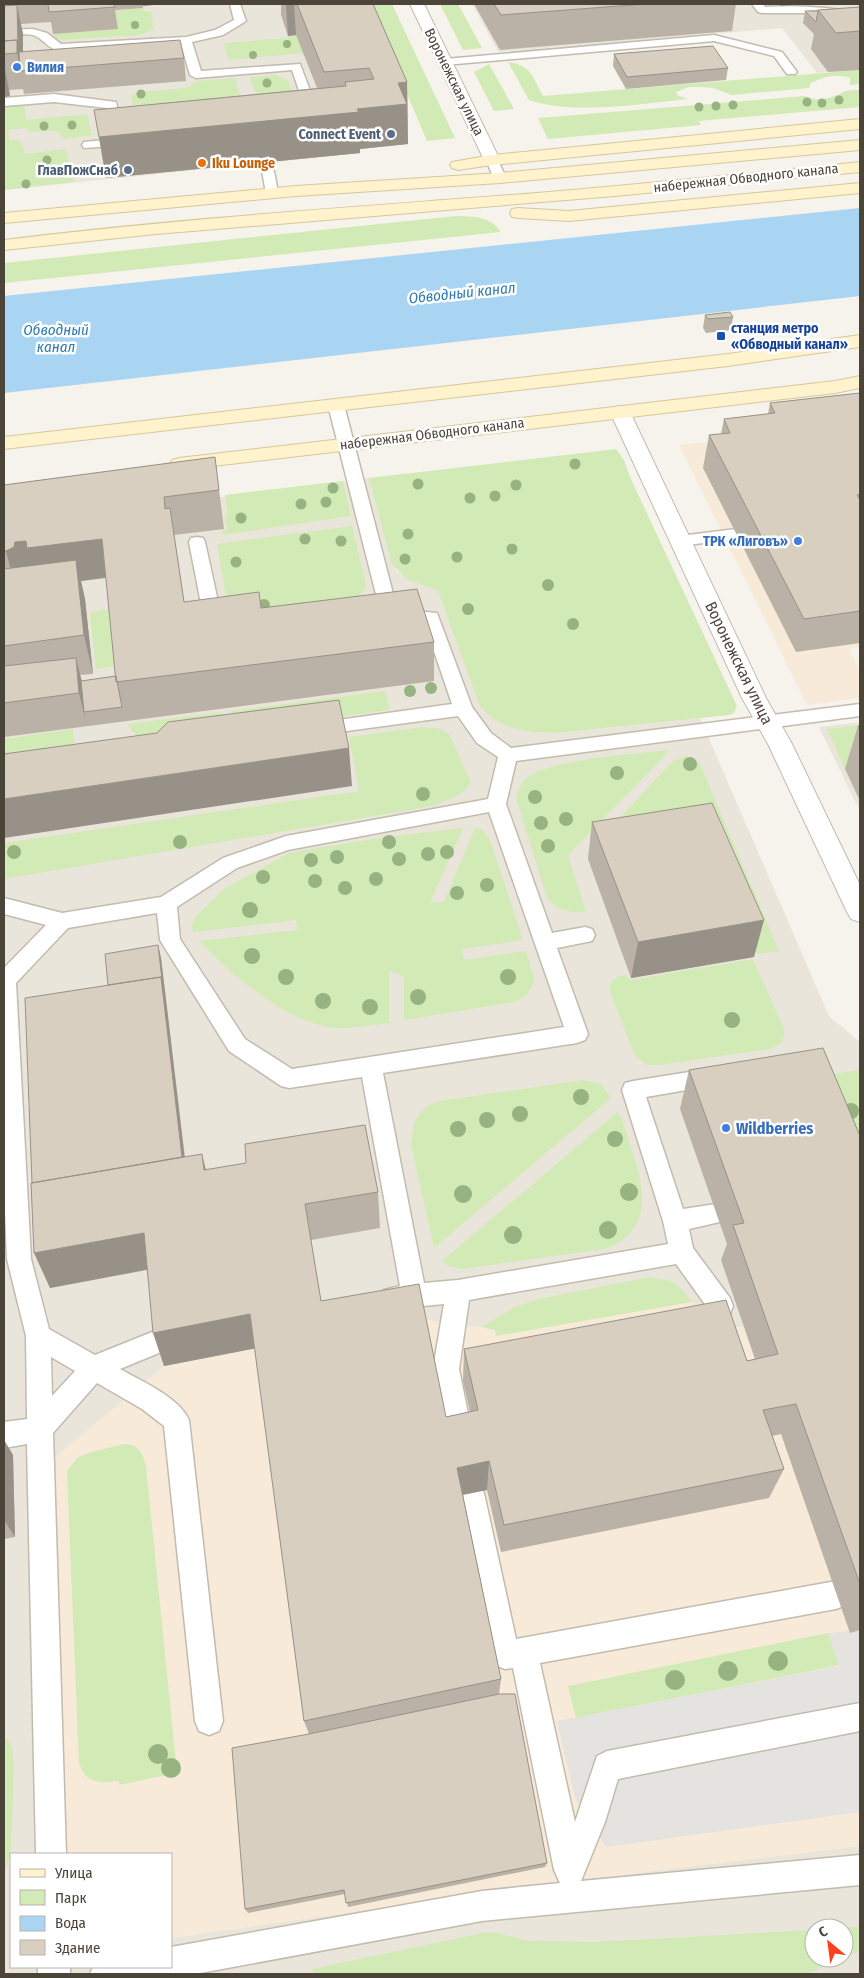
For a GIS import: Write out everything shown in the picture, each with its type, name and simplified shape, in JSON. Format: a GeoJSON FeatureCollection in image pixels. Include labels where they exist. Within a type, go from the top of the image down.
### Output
{"type":"FeatureCollection","features":[{"type":"Feature","properties":{"kind":"main road"},"geometry":{"type":"LineString","coordinates":[[296,191],[492,160],[860,124]]}},
{"type":"Feature","properties":{"kind":"main road","name":"набережная Обводного канала"},"geometry":{"type":"LineString","coordinates":[[4,218],[296,191],[500,178],[860,145]]}},
{"type":"Feature","properties":{"kind":"main road","name":"набережная Обводного канала"},"geometry":{"type":"LineString","coordinates":[[4,245],[113,232],[616,191],[860,167]]}},
{"type":"Feature","properties":{"kind":"main road"},"geometry":{"type":"LineString","coordinates":[[412,207],[570,216],[860,188]]}},
{"type":"Feature","properties":{"kind":"main road"},"geometry":{"type":"LineString","coordinates":[[4,443],[728,360],[860,341]]}},
{"type":"Feature","properties":{"kind":"main road","name":"набережная Обводного канала"},"geometry":{"type":"LineString","coordinates":[[161,466],[835,387],[860,382]]}},
{"type":"Feature","properties":{"kind":"street","name":"Воронежская улица"},"geometry":{"type":"LineString","coordinates":[[417,4],[492,160]]}},
{"type":"Feature","properties":{"kind":"street","name":"Воронежская улица"},"geometry":{"type":"LineString","coordinates":[[620,412],[754,698],[768,722],[860,912]]}},
{"type":"Feature","properties":{"kind":"lane"},"geometry":{"type":"LineString","coordinates":[[4,33],[29,31],[44,35],[49,42],[59,48],[186,40],[219,33],[240,21],[235,4]]}},
{"type":"Feature","properties":{"kind":"lane"},"geometry":{"type":"LineString","coordinates":[[757,4],[762,10],[796,8],[836,11],[860,16]]}},
{"type":"Feature","properties":{"kind":"lane"},"geometry":{"type":"LineString","coordinates":[[445,62],[714,38],[778,54],[791,72]]}},
{"type":"Feature","properties":{"kind":"lane"},"geometry":{"type":"LineString","coordinates":[[186,40],[196,75],[296,66],[316,121],[299,123]]}},
{"type":"Feature","properties":{"kind":"lane"},"geometry":{"type":"LineString","coordinates":[[4,102],[54,98],[112,104],[120,142]]}},
{"type":"Feature","properties":{"kind":"lane"},"geometry":{"type":"LineString","coordinates":[[88,145],[139,140]]}},
{"type":"Feature","properties":{"kind":"lane"},"geometry":{"type":"LineString","coordinates":[[492,160],[500,178]]}},
{"type":"Feature","properties":{"kind":"lane"},"geometry":{"type":"LineString","coordinates":[[268,171],[272,193]]}},
{"type":"Feature","properties":{"kind":"lane"},"geometry":{"type":"LineString","coordinates":[[336,405],[390,614]]}},
{"type":"Feature","properties":{"kind":"lane"},"geometry":{"type":"LineString","coordinates":[[680,541],[736,534]]}},
{"type":"Feature","properties":{"kind":"lane"},"geometry":{"type":"LineString","coordinates":[[197,542],[211,609],[239,622]]}},
{"type":"Feature","properties":{"kind":"lane"},"geometry":{"type":"LineString","coordinates":[[371,616],[390,614],[431,617],[463,709],[484,738],[508,755],[860,710]]}},
{"type":"Feature","properties":{"kind":"lane"},"geometry":{"type":"LineString","coordinates":[[297,732],[463,709]]}},
{"type":"Feature","properties":{"kind":"lane"},"geometry":{"type":"LineString","coordinates":[[166,904],[170,940],[237,1045],[289,1079],[577,1034],[496,804],[508,755]]}},
{"type":"Feature","properties":{"kind":"lane"},"geometry":{"type":"LineString","coordinates":[[4,906],[62,921],[166,904],[230,863],[286,843],[496,804]]}},
{"type":"Feature","properties":{"kind":"lane"},"geometry":{"type":"LineString","coordinates":[[51,1853],[38,1336],[19,1260],[4,981],[62,921]]}},
{"type":"Feature","properties":{"kind":"lane"},"geometry":{"type":"LineString","coordinates":[[544,942],[585,935]]}},
{"type":"Feature","properties":{"kind":"lane"},"geometry":{"type":"LineString","coordinates":[[371,1066],[414,1294]]}},
{"type":"Feature","properties":{"kind":"lane"},"geometry":{"type":"LineString","coordinates":[[721,1306],[682,1252],[675,1221],[633,1090],[730,1074]]}},
{"type":"Feature","properties":{"kind":"lane"},"geometry":{"type":"LineString","coordinates":[[675,1221],[716,1214]]}},
{"type":"Feature","properties":{"kind":"lane"},"geometry":{"type":"LineString","coordinates":[[368,1303],[414,1294],[458,1291],[682,1252]]}},
{"type":"Feature","properties":{"kind":"lane"},"geometry":{"type":"LineString","coordinates":[[458,1291],[446,1369],[462,1444]]}},
{"type":"Feature","properties":{"kind":"lane"},"geometry":{"type":"LineString","coordinates":[[38,1336],[150,1400],[176,1420],[209,1721]]}},
{"type":"Feature","properties":{"kind":"lane"},"geometry":{"type":"LineString","coordinates":[[4,1435],[40,1428],[95,1367],[162,1340]]}},
{"type":"Feature","properties":{"kind":"lane"},"geometry":{"type":"LineString","coordinates":[[472,1493],[505,1655],[836,1595]]}},
{"type":"Feature","properties":{"kind":"lane"},"geometry":{"type":"LineString","coordinates":[[524,1652],[572,1883]]}},
{"type":"Feature","properties":{"kind":"lane"},"geometry":{"type":"LineString","coordinates":[[572,1883],[607,1766],[860,1717]]}},
{"type":"Feature","properties":{"kind":"lane"},"geometry":{"type":"LineString","coordinates":[[172,1963],[482,1906],[572,1883],[860,1870]]}},
{"type":"Feature","properties":{"kind":"lane"},"geometry":{"type":"LineString","coordinates":[[106,1974],[142,1968]]}},
{"type":"Feature","properties":{"kind":"shaded area"},"geometry":{"type":"Polygon","coordinates":[[[4,4],[358,4],[398,123],[408,144],[359,149],[360,153],[4,190],[4,4]]]}},
{"type":"Feature","properties":{"kind":"shaded area"},"geometry":{"type":"Polygon","coordinates":[[[472,4],[860,4],[860,70],[817,73],[782,28],[498,52],[472,4]]]}},
{"type":"Feature","properties":{"kind":"shaded area","name":"ТРК «Лиговъ»"},"geometry":{"type":"Polygon","coordinates":[[[860,424],[860,647],[849,649],[860,670],[860,698],[807,705],[679,445],[860,424]]]}},
{"type":"Feature","properties":{"kind":"shaded area"},"geometry":{"type":"Polygon","coordinates":[[[369,478],[389,556],[396,570],[406,579],[438,591],[444,608],[557,733],[700,718],[829,1016],[860,1042],[860,1304],[730,1329],[700,1312],[692,1302],[514,1307],[481,1327],[453,1325],[54,1458],[66,1853],[10,1853],[10,1968],[172,1968],[172,1938],[545,1884],[860,1846],[860,1974],[4,1974],[4,525],[369,478]]]}},
{"type":"Feature","properties":{"kind":"shaded area"},"geometry":{"type":"Polygon","coordinates":[[[860,722],[860,811],[819,727],[860,722]]]}},
{"type":"Feature","properties":{"kind":"shaded area"},"geometry":{"type":"Polygon","coordinates":[[[650,1277],[664,1279],[680,1286],[700,1312],[730,1329],[860,1304],[860,1846],[545,1884],[172,1938],[172,1853],[66,1853],[54,1458],[164,1366],[419,1318],[453,1325],[481,1327],[514,1307],[538,1299],[650,1277]]]}},
{"type":"Feature","properties":{"kind":"shaded area"},"geometry":{"type":"Polygon","coordinates":[[[860,1630],[860,1812],[606,1847],[575,1798],[557,1721],[839,1666],[828,1633],[860,1630]]]}},
{"type":"Feature","properties":{"kind":"green space"},"geometry":{"type":"Polygon","coordinates":[[[369,4],[392,4],[455,138],[427,141],[369,4]]]}},
{"type":"Feature","properties":{"kind":"green space"},"geometry":{"type":"Polygon","coordinates":[[[440,4],[458,4],[482,48],[463,50],[440,4]]]}},
{"type":"Feature","properties":{"kind":"green space"},"geometry":{"type":"Polygon","coordinates":[[[143,8],[143,11],[151,12],[154,29],[140,35],[62,40],[55,38],[53,34],[118,29],[115,10],[143,8]]]}},
{"type":"Feature","properties":{"kind":"green space"},"geometry":{"type":"Polygon","coordinates":[[[296,35],[303,53],[228,60],[224,43],[287,38],[288,36],[296,35]]]}},
{"type":"Feature","properties":{"kind":"green space"},"geometry":{"type":"Polygon","coordinates":[[[508,62],[522,66],[531,73],[543,96],[860,70],[860,84],[850,85],[850,78],[835,76],[815,81],[811,83],[809,88],[732,95],[713,88],[689,87],[676,92],[677,95],[687,99],[607,107],[566,107],[529,100],[508,62]]]}},
{"type":"Feature","properties":{"kind":"green space"},"geometry":{"type":"Polygon","coordinates":[[[489,64],[514,109],[494,111],[474,72],[489,64]]]}},
{"type":"Feature","properties":{"kind":"green space"},"geometry":{"type":"Polygon","coordinates":[[[277,75],[288,81],[300,115],[263,118],[250,77],[277,75]]]}},
{"type":"Feature","properties":{"kind":"green space"},"geometry":{"type":"Polygon","coordinates":[[[235,78],[247,119],[137,125],[131,96],[140,92],[184,88],[191,86],[196,81],[235,78]]]}},
{"type":"Feature","properties":{"kind":"green space"},"geometry":{"type":"Polygon","coordinates":[[[860,90],[860,107],[699,121],[701,125],[548,139],[538,118],[805,96],[820,99],[830,98],[847,91],[860,90]]]}},
{"type":"Feature","properties":{"kind":"green space"},"geometry":{"type":"Polygon","coordinates":[[[4,105],[25,106],[26,120],[87,114],[92,135],[64,139],[57,131],[31,132],[26,128],[8,130],[10,140],[21,141],[25,154],[66,149],[74,182],[4,190],[4,105]]]}},
{"type":"Feature","properties":{"kind":"green space"},"geometry":{"type":"Polygon","coordinates":[[[456,216],[482,218],[493,223],[501,232],[4,283],[4,263],[456,216]]]}},
{"type":"Feature","properties":{"kind":"green space"},"geometry":{"type":"Polygon","coordinates":[[[616,449],[624,460],[630,477],[737,706],[734,713],[729,715],[557,733],[525,731],[504,725],[495,720],[479,704],[438,591],[406,579],[391,563],[369,478],[616,449]]]}},
{"type":"Feature","properties":{"kind":"green space"},"geometry":{"type":"Polygon","coordinates":[[[343,481],[351,516],[222,535],[222,531],[227,530],[225,515],[228,514],[225,495],[343,481]]]}},
{"type":"Feature","properties":{"kind":"green space"},"geometry":{"type":"Polygon","coordinates":[[[352,526],[366,585],[362,593],[355,600],[275,612],[227,602],[217,544],[352,526]]]}},
{"type":"Feature","properties":{"kind":"green space"},"geometry":{"type":"Polygon","coordinates":[[[110,609],[117,666],[96,669],[90,612],[110,609]]]}},
{"type":"Feature","properties":{"kind":"green space"},"geometry":{"type":"Polygon","coordinates":[[[385,691],[390,710],[234,730],[231,711],[385,691]]]}},
{"type":"Feature","properties":{"kind":"green space"},"geometry":{"type":"Polygon","coordinates":[[[222,712],[224,731],[138,738],[127,724],[222,712]]]}},
{"type":"Feature","properties":{"kind":"green space"},"geometry":{"type":"Polygon","coordinates":[[[860,725],[860,765],[844,767],[827,729],[860,725]]]}},
{"type":"Feature","properties":{"kind":"green space"},"geometry":{"type":"Polygon","coordinates":[[[422,727],[441,729],[449,734],[471,782],[460,794],[433,806],[4,879],[4,843],[359,791],[349,737],[422,727]]]}},
{"type":"Feature","properties":{"kind":"green space"},"geometry":{"type":"Polygon","coordinates":[[[73,729],[74,743],[72,747],[4,761],[4,739],[73,729]]]}},
{"type":"Feature","properties":{"kind":"green space"},"geometry":{"type":"Polygon","coordinates":[[[670,750],[568,855],[586,912],[568,911],[558,908],[546,895],[516,798],[523,782],[538,772],[554,766],[594,758],[670,750]]]}},
{"type":"Feature","properties":{"kind":"green space"},"geometry":{"type":"Polygon","coordinates":[[[685,756],[699,762],[779,951],[757,954],[706,836],[585,855],[672,762],[685,756]]]}},
{"type":"Feature","properties":{"kind":"green space"},"geometry":{"type":"Polygon","coordinates":[[[463,828],[430,903],[444,902],[475,828],[483,830],[490,840],[523,940],[461,949],[465,960],[526,951],[535,981],[525,997],[514,1002],[404,1020],[404,977],[389,970],[389,1023],[348,1028],[324,1026],[308,1021],[273,1004],[240,980],[199,941],[297,930],[296,920],[193,932],[194,918],[224,889],[289,853],[378,838],[463,828]]]}},
{"type":"Feature","properties":{"kind":"green space"},"geometry":{"type":"Polygon","coordinates":[[[753,959],[784,1029],[784,1037],[780,1044],[770,1049],[660,1065],[647,1065],[635,1056],[610,991],[610,983],[619,976],[626,975],[630,980],[753,959]]]}},
{"type":"Feature","properties":{"kind":"green space"},"geometry":{"type":"Polygon","coordinates":[[[860,1070],[860,1162],[816,1077],[860,1070]]]}},
{"type":"Feature","properties":{"kind":"green space"},"geometry":{"type":"Polygon","coordinates":[[[584,1080],[601,1084],[611,1098],[434,1248],[411,1145],[414,1123],[420,1113],[427,1106],[440,1101],[584,1080]]]}},
{"type":"Feature","properties":{"kind":"green space"},"geometry":{"type":"Polygon","coordinates":[[[618,1112],[636,1163],[642,1193],[642,1207],[638,1220],[632,1231],[621,1241],[605,1249],[461,1269],[449,1266],[442,1261],[618,1112]]]}},
{"type":"Feature","properties":{"kind":"green space"},"geometry":{"type":"Polygon","coordinates":[[[650,1277],[670,1281],[683,1290],[692,1302],[496,1336],[495,1330],[481,1327],[514,1307],[538,1299],[650,1277]]]}},
{"type":"Feature","properties":{"kind":"green space"},"geometry":{"type":"Polygon","coordinates":[[[125,1444],[134,1446],[139,1450],[146,1466],[177,1773],[119,1785],[119,1781],[94,1781],[85,1775],[79,1763],[67,1471],[77,1458],[91,1452],[125,1444]]]}},
{"type":"Feature","properties":{"kind":"green space"},"geometry":{"type":"Polygon","coordinates":[[[828,1633],[840,1665],[576,1718],[568,1686],[828,1633]]]}},
{"type":"Feature","properties":{"kind":"green space"},"geometry":{"type":"Polygon","coordinates":[[[7,1738],[12,1748],[14,1766],[11,1849],[6,1870],[4,1870],[4,1743],[7,1738]]]}},
{"type":"Feature","properties":{"kind":"green space"},"geometry":{"type":"Polygon","coordinates":[[[854,1927],[860,1927],[860,1951],[854,1954],[854,1927]]]}},
{"type":"Feature","properties":{"kind":"green space"},"geometry":{"type":"Polygon","coordinates":[[[804,1931],[804,1968],[821,1968],[807,1974],[315,1974],[312,1969],[483,1933],[497,1933],[530,1941],[594,1942],[804,1931]]]}},
{"type":"Feature","properties":{"kind":"water","name":"Обводный канал"},"geometry":{"type":"Polygon","coordinates":[[[860,208],[860,296],[4,393],[4,296],[860,208]]]}},
{"type":"Feature","properties":{"kind":"building"},"geometry":{"type":"Polygon","coordinates":[[[48,4],[114,4],[115,7],[49,12],[48,4]]]}},
{"type":"Feature","properties":{"kind":"building"},"geometry":{"type":"Polygon","coordinates":[[[297,4],[373,4],[407,82],[398,83],[407,104],[357,109],[359,112],[99,137],[94,110],[346,86],[345,82],[374,79],[369,68],[324,72],[297,4]]]}},
{"type":"Feature","properties":{"kind":"building"},"geometry":{"type":"Polygon","coordinates":[[[494,4],[645,4],[501,15],[494,4]]]}},
{"type":"Feature","properties":{"kind":"building"},"geometry":{"type":"Polygon","coordinates":[[[17,5],[18,45],[17,40],[4,41],[4,6],[17,5]]]}},
{"type":"Feature","properties":{"kind":"building"},"geometry":{"type":"Polygon","coordinates":[[[860,7],[860,31],[836,33],[818,10],[860,7]]]}},
{"type":"Feature","properties":{"kind":"building"},"geometry":{"type":"Polygon","coordinates":[[[805,11],[818,11],[816,22],[805,11]]]}},
{"type":"Feature","properties":{"kind":"building"},"geometry":{"type":"Polygon","coordinates":[[[17,40],[17,53],[4,54],[4,41],[17,40]]]}},
{"type":"Feature","properties":{"kind":"building"},"geometry":{"type":"Polygon","coordinates":[[[180,40],[184,58],[20,71],[19,52],[180,40]]]}},
{"type":"Feature","properties":{"kind":"building"},"geometry":{"type":"Polygon","coordinates":[[[713,46],[728,68],[627,77],[614,54],[713,46]]]}},
{"type":"Feature","properties":{"kind":"building"},"geometry":{"type":"Polygon","coordinates":[[[730,312],[733,317],[708,319],[705,315],[730,312]]]}},
{"type":"Feature","properties":{"kind":"building","name":"ТРК «Лиговъ»"},"geometry":{"type":"Polygon","coordinates":[[[860,393],[860,494],[857,495],[860,500],[860,611],[804,619],[709,435],[730,433],[724,419],[775,413],[770,403],[860,393]]]}},
{"type":"Feature","properties":{"kind":"building"},"geometry":{"type":"Polygon","coordinates":[[[215,457],[219,490],[164,497],[165,509],[170,508],[184,602],[259,592],[261,608],[417,589],[434,642],[116,682],[102,539],[27,548],[26,541],[15,542],[14,547],[4,551],[4,485],[215,457]]]}},
{"type":"Feature","properties":{"kind":"building"},"geometry":{"type":"Polygon","coordinates":[[[76,560],[84,635],[4,646],[4,569],[76,560]]]}},
{"type":"Feature","properties":{"kind":"building"},"geometry":{"type":"Polygon","coordinates":[[[76,658],[79,693],[4,703],[4,666],[76,658]]]}},
{"type":"Feature","properties":{"kind":"building"},"geometry":{"type":"Polygon","coordinates":[[[116,676],[122,707],[84,712],[81,681],[116,676]]]}},
{"type":"Feature","properties":{"kind":"building"},"geometry":{"type":"Polygon","coordinates":[[[339,700],[349,748],[4,799],[4,754],[157,733],[168,722],[339,700]]]}},
{"type":"Feature","properties":{"kind":"building"},"geometry":{"type":"Polygon","coordinates":[[[712,803],[764,920],[638,942],[592,822],[712,803]]]}},
{"type":"Feature","properties":{"kind":"building"},"geometry":{"type":"Polygon","coordinates":[[[158,945],[163,988],[161,977],[108,985],[105,954],[158,945]]]}},
{"type":"Feature","properties":{"kind":"building"},"geometry":{"type":"Polygon","coordinates":[[[161,977],[182,1157],[32,1183],[25,998],[161,977]]]}},
{"type":"Feature","properties":{"kind":"building"},"geometry":{"type":"Polygon","coordinates":[[[823,1048],[860,1136],[860,1584],[796,1404],[763,1410],[784,1469],[504,1525],[489,1461],[457,1468],[501,1679],[304,1721],[250,1314],[153,1333],[144,1233],[34,1253],[31,1183],[202,1154],[204,1170],[246,1163],[245,1144],[365,1125],[378,1192],[305,1204],[321,1301],[419,1284],[446,1417],[478,1410],[464,1349],[726,1300],[747,1361],[778,1354],[733,1225],[744,1223],[689,1070],[823,1048]]]}},
{"type":"Feature","properties":{"kind":"building"},"geometry":{"type":"Polygon","coordinates":[[[499,1694],[515,1694],[547,1863],[346,1903],[344,1890],[245,1909],[232,1748],[309,1734],[499,1694]]]}},
{"type":"Feature","properties":{"kind":"place","name":"Вилия"},"geometry":{"type":"Point","coordinates":[17,67]}},
{"type":"Feature","properties":{"kind":"place","name":"Connect Event"},"geometry":{"type":"Point","coordinates":[391,134]}},
{"type":"Feature","properties":{"kind":"place","name":"Iku Lounge"},"geometry":{"type":"Point","coordinates":[202,163]}},
{"type":"Feature","properties":{"kind":"place","name":"ГлавПожСнаб"},"geometry":{"type":"Point","coordinates":[128,170]}},
{"type":"Feature","properties":{"kind":"place","name":"станция метро «Обводный канал»"},"geometry":{"type":"Point","coordinates":[721,336]}},
{"type":"Feature","properties":{"kind":"place","name":"ТРК «Лиговъ»"},"geometry":{"type":"Point","coordinates":[798,541]}},
{"type":"Feature","properties":{"kind":"place","name":"Wildberries"},"geometry":{"type":"Point","coordinates":[726,1128]}}]}
